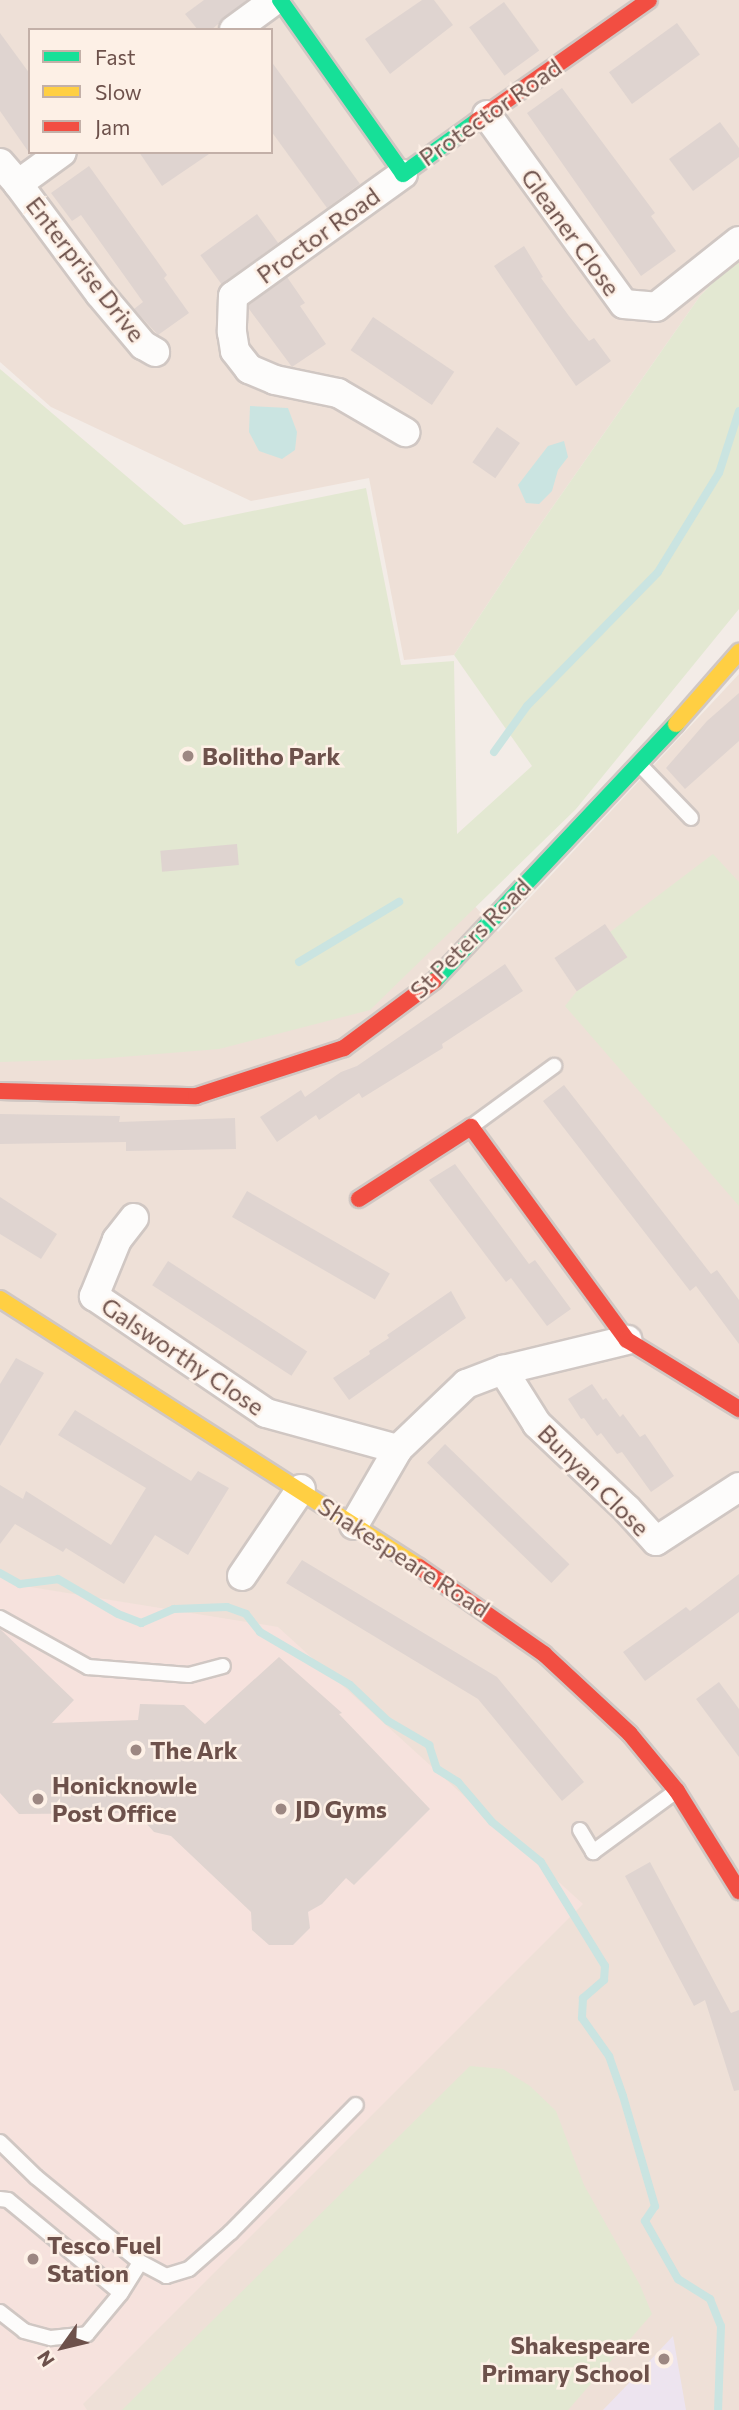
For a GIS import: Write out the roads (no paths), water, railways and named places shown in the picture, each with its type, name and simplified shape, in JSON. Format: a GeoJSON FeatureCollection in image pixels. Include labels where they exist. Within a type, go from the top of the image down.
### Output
{"type":"FeatureCollection","features":[{"type":"Feature","properties":{"kind":"street"},"geometry":{"type":"LineString","coordinates":[[237,28],[277,0]]}},
{"type":"Feature","properties":{"kind":"street","name":"Protector Road"},"geometry":{"type":"LineString","coordinates":[[277,0],[403,174],[649,0]]}},
{"type":"Feature","properties":{"kind":"street","name":"Gleaner Close"},"geometry":{"type":"LineString","coordinates":[[487,115],[624,304],[656,307],[739,241]]}},
{"type":"Feature","properties":{"kind":"street","name":"Enterprise Drive"},"geometry":{"type":"LineString","coordinates":[[57,154],[9,173],[100,294],[143,345],[155,352]]}},
{"type":"Feature","properties":{"kind":"street","name":"Proctor Road"},"geometry":{"type":"LineString","coordinates":[[403,174],[233,296],[235,351],[249,369],[275,380],[338,393],[405,432]]}},
{"type":"Feature","properties":{"kind":"street","name":"St Peters Road"},"geometry":{"type":"LineString","coordinates":[[0,1091],[196,1096],[344,1048],[435,980],[639,765],[739,652]]}},
{"type":"Feature","properties":{"kind":"street"},"geometry":{"type":"LineString","coordinates":[[359,1199],[471,1127],[627,1340],[739,1409]]}},
{"type":"Feature","properties":{"kind":"street","name":"Galsworthy Close"},"geometry":{"type":"LineString","coordinates":[[134,1218],[117,1240],[94,1296],[266,1413],[398,1450]]}},
{"type":"Feature","properties":{"kind":"street","name":"Shakespeare Road"},"geometry":{"type":"LineString","coordinates":[[4,1311],[301,1489],[499,1620],[544,1654],[630,1734],[677,1791],[739,1891]]}},
{"type":"Feature","properties":{"kind":"street"},"geometry":{"type":"LineString","coordinates":[[354,1525],[398,1450],[466,1384],[503,1370],[627,1340]]}},
{"type":"Feature","properties":{"kind":"street","name":"Bunyan Close"},"geometry":{"type":"LineString","coordinates":[[503,1370],[537,1424],[628,1509],[656,1541],[739,1487]]}},
{"type":"Feature","properties":{"kind":"street"},"geometry":{"type":"LineString","coordinates":[[242,1576],[301,1489]]}},
{"type":"Feature","properties":{"kind":"lane"},"geometry":{"type":"LineString","coordinates":[[639,765],[691,818]]}},
{"type":"Feature","properties":{"kind":"lane"},"geometry":{"type":"LineString","coordinates":[[471,1127],[554,1066]]}},
{"type":"Feature","properties":{"kind":"lane"},"geometry":{"type":"LineString","coordinates":[[0,1618],[88,1667],[189,1675],[223,1666]]}},
{"type":"Feature","properties":{"kind":"lane"},"geometry":{"type":"LineString","coordinates":[[580,1829],[593,1852],[677,1791]]}},
{"type":"Feature","properties":{"kind":"lane"},"geometry":{"type":"LineString","coordinates":[[0,2142],[36,2177],[140,2262],[166,2276],[189,2269],[231,2232],[356,2105]]}},
{"type":"Feature","properties":{"kind":"lane"},"geometry":{"type":"LineString","coordinates":[[3,2198],[121,2293]]}},
{"type":"Feature","properties":{"kind":"lane"},"geometry":{"type":"LineString","coordinates":[[0,2312],[24,2331],[51,2338],[87,2334],[121,2293],[140,2262]]}},
{"type":"Feature","properties":{"kind":"water"},"geometry":{"type":"Polygon","coordinates":[[[250,406],[288,408],[297,432],[295,450],[282,459],[259,451],[249,432],[250,406]]]}},
{"type":"Feature","properties":{"kind":"water"},"geometry":{"type":"Polygon","coordinates":[[[564,441],[568,457],[558,470],[552,491],[539,504],[526,503],[518,485],[548,446],[564,441]]]}},
{"type":"Feature","properties":{"kind":"waterway"},"geometry":{"type":"LineString","coordinates":[[494,752],[527,706],[658,572],[719,473],[739,411]]}},
{"type":"Feature","properties":{"kind":"waterway"},"geometry":{"type":"LineString","coordinates":[[299,962],[399,902]]}},
{"type":"Feature","properties":{"kind":"waterway"},"geometry":{"type":"LineString","coordinates":[[0,1573],[20,1584],[58,1579],[118,1614],[141,1623],[174,1609],[227,1607],[246,1614],[260,1632],[350,1685],[388,1721],[429,1745],[437,1769],[458,1782],[492,1822],[541,1862],[605,1966],[604,1980],[583,1998],[582,2018],[609,2056],[623,2096],[655,2206],[645,2221],[678,2279],[710,2299],[721,2326],[718,2410]]}},
{"type":"Feature","properties":{"kind":"place","name":"Bolitho Park"},"geometry":{"type":"Point","coordinates":[188,756]}},
{"type":"Feature","properties":{"kind":"place","name":"The Ark"},"geometry":{"type":"Point","coordinates":[136,1750]}},
{"type":"Feature","properties":{"kind":"place","name":"Honicknowle Post Office"},"geometry":{"type":"Point","coordinates":[38,1799]}},
{"type":"Feature","properties":{"kind":"place","name":"JD Gyms"},"geometry":{"type":"Point","coordinates":[281,1809]}},
{"type":"Feature","properties":{"kind":"place","name":"Tesco Fuel Station"},"geometry":{"type":"Point","coordinates":[33,2259]}},
{"type":"Feature","properties":{"kind":"place","name":"Shakespeare Primary School"},"geometry":{"type":"Point","coordinates":[664,2359]}}]}
